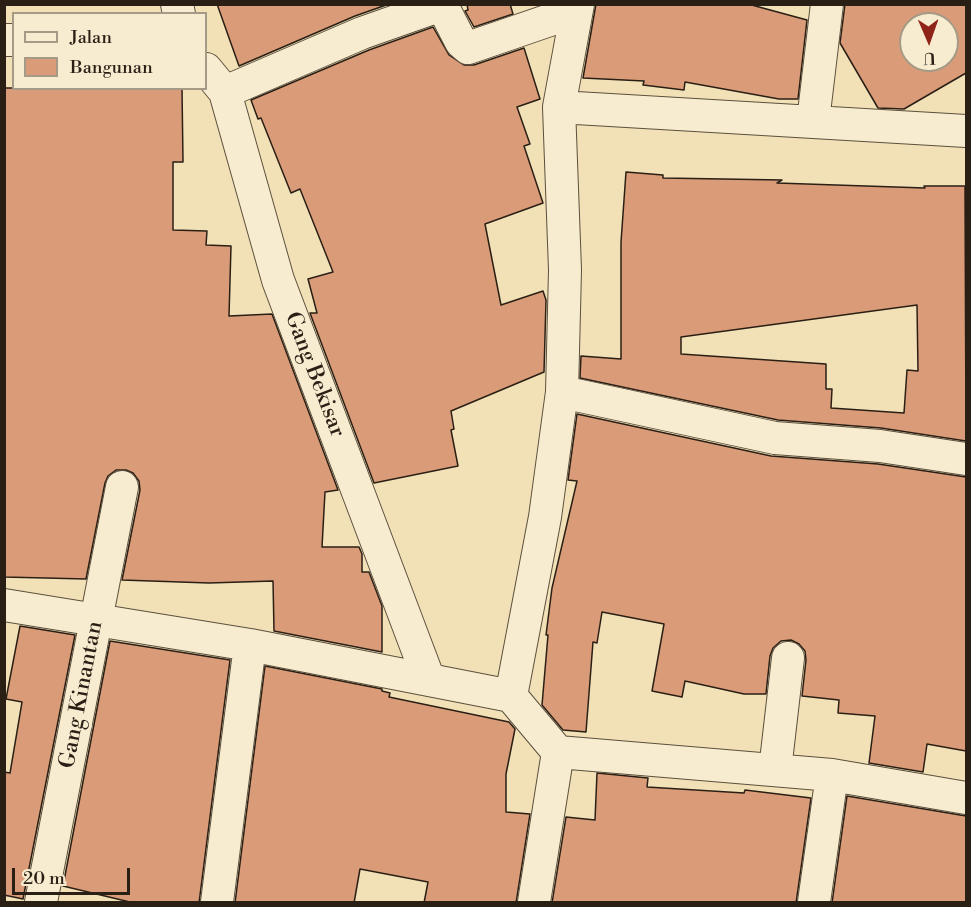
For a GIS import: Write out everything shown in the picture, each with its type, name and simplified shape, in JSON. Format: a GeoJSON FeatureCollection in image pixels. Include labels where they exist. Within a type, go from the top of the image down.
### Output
{"type":"FeatureCollection","features":[{"type":"Feature","properties":{"kind":"street"},"geometry":{"type":"LineString","coordinates":[[813,121],[826,4]]}},
{"type":"Feature","properties":{"kind":"street"},"geometry":{"type":"LineString","coordinates":[[215,81],[433,8],[444,9],[464,47],[468,48],[577,8]]}},
{"type":"Feature","properties":{"kind":"street"},"geometry":{"type":"LineString","coordinates":[[511,696],[545,517],[562,392],[565,270],[559,107],[577,8]]}},
{"type":"Feature","properties":{"kind":"street","name":"Gang Bekisar"},"geometry":{"type":"LineString","coordinates":[[215,81],[278,280],[429,680]]}},
{"type":"Feature","properties":{"kind":"street"},"geometry":{"type":"LineString","coordinates":[[559,107],[966,131]]}},
{"type":"Feature","properties":{"kind":"street"},"geometry":{"type":"LineString","coordinates":[[562,392],[775,438],[880,446],[966,459]]}},
{"type":"Feature","properties":{"kind":"street","name":"Gang Kinantan"},"geometry":{"type":"LineString","coordinates":[[41,903],[122,487]]}},
{"type":"Feature","properties":{"kind":"street"},"geometry":{"type":"LineString","coordinates":[[4,604],[250,645],[511,696],[558,752],[832,775],[966,798]]}},
{"type":"Feature","properties":{"kind":"street"},"geometry":{"type":"LineString","coordinates":[[217,903],[250,645]]}},
{"type":"Feature","properties":{"kind":"street"},"geometry":{"type":"LineString","coordinates":[[775,770],[788,658]]}},
{"type":"Feature","properties":{"kind":"street"},"geometry":{"type":"LineString","coordinates":[[534,903],[558,752]]}},
{"type":"Feature","properties":{"kind":"street"},"geometry":{"type":"LineString","coordinates":[[814,903],[832,775]]}},
{"type":"Feature","properties":{"kind":"building"},"geometry":{"type":"Polygon","coordinates":[[[217,4],[389,4],[355,16],[239,66],[217,4]]]}},
{"type":"Feature","properties":{"kind":"building"},"geometry":{"type":"Polygon","coordinates":[[[467,4],[510,4],[513,14],[474,27],[465,11],[468,10],[467,4]]]}},
{"type":"Feature","properties":{"kind":"building"},"geometry":{"type":"Polygon","coordinates":[[[596,4],[748,4],[807,20],[798,99],[779,99],[685,82],[684,90],[643,85],[644,81],[583,78],[596,4]]]}},
{"type":"Feature","properties":{"kind":"building"},"geometry":{"type":"Polygon","coordinates":[[[845,4],[966,4],[966,73],[904,109],[878,108],[840,43],[845,4]]]}},
{"type":"Feature","properties":{"kind":"building"},"geometry":{"type":"Polygon","coordinates":[[[433,27],[449,55],[464,65],[474,65],[524,48],[540,99],[517,107],[530,144],[524,146],[543,203],[485,224],[501,305],[543,291],[546,300],[544,372],[451,411],[454,429],[451,430],[458,466],[374,483],[310,313],[317,313],[308,279],[333,272],[300,189],[291,193],[261,118],[258,119],[251,100],[369,50],[433,27]]]}},
{"type":"Feature","properties":{"kind":"building"},"geometry":{"type":"Polygon","coordinates":[[[4,88],[12,88],[12,90],[182,90],[183,162],[173,162],[173,230],[207,231],[206,245],[231,246],[229,316],[272,314],[338,490],[325,492],[322,547],[359,547],[362,554],[362,572],[369,572],[382,606],[382,652],[274,631],[273,581],[209,583],[122,580],[140,490],[139,481],[133,473],[126,470],[116,470],[108,476],[105,483],[86,579],[4,577],[4,88]]]}},
{"type":"Feature","properties":{"kind":"building"},"geometry":{"type":"Polygon","coordinates":[[[626,172],[663,175],[663,178],[782,180],[777,183],[925,188],[924,186],[965,186],[966,441],[881,428],[778,420],[580,378],[581,356],[621,359],[621,242],[626,172]],[[917,305],[681,337],[681,354],[826,364],[826,389],[832,389],[831,408],[904,413],[907,370],[918,371],[917,305]]]}},
{"type":"Feature","properties":{"kind":"building"},"geometry":{"type":"Polygon","coordinates":[[[577,414],[771,456],[878,464],[966,477],[966,751],[927,744],[923,772],[869,763],[875,716],[838,713],[839,700],[802,696],[805,651],[791,640],[781,641],[773,648],[766,694],[744,694],[685,681],[682,697],[652,691],[664,624],[602,612],[597,643],[593,642],[586,732],[563,730],[542,705],[548,635],[546,635],[552,588],[577,481],[568,480],[577,414]]]}},
{"type":"Feature","properties":{"kind":"building"},"geometry":{"type":"Polygon","coordinates":[[[20,626],[75,635],[23,899],[4,895],[4,772],[10,773],[22,702],[6,699],[20,626]]]}},
{"type":"Feature","properties":{"kind":"building"},"geometry":{"type":"Polygon","coordinates":[[[110,641],[230,660],[199,903],[134,903],[63,886],[110,641]]]}},
{"type":"Feature","properties":{"kind":"building"},"geometry":{"type":"Polygon","coordinates":[[[265,666],[382,689],[390,693],[389,697],[509,722],[515,729],[506,774],[506,812],[530,814],[516,903],[424,903],[428,882],[360,869],[354,903],[235,903],[265,666]]]}},
{"type":"Feature","properties":{"kind":"building"},"geometry":{"type":"Polygon","coordinates":[[[597,773],[648,778],[647,787],[744,793],[745,790],[811,798],[796,903],[552,903],[566,817],[595,820],[597,773]]]}},
{"type":"Feature","properties":{"kind":"building"},"geometry":{"type":"Polygon","coordinates":[[[847,796],[966,816],[966,903],[832,903],[847,796]]]}}]}
